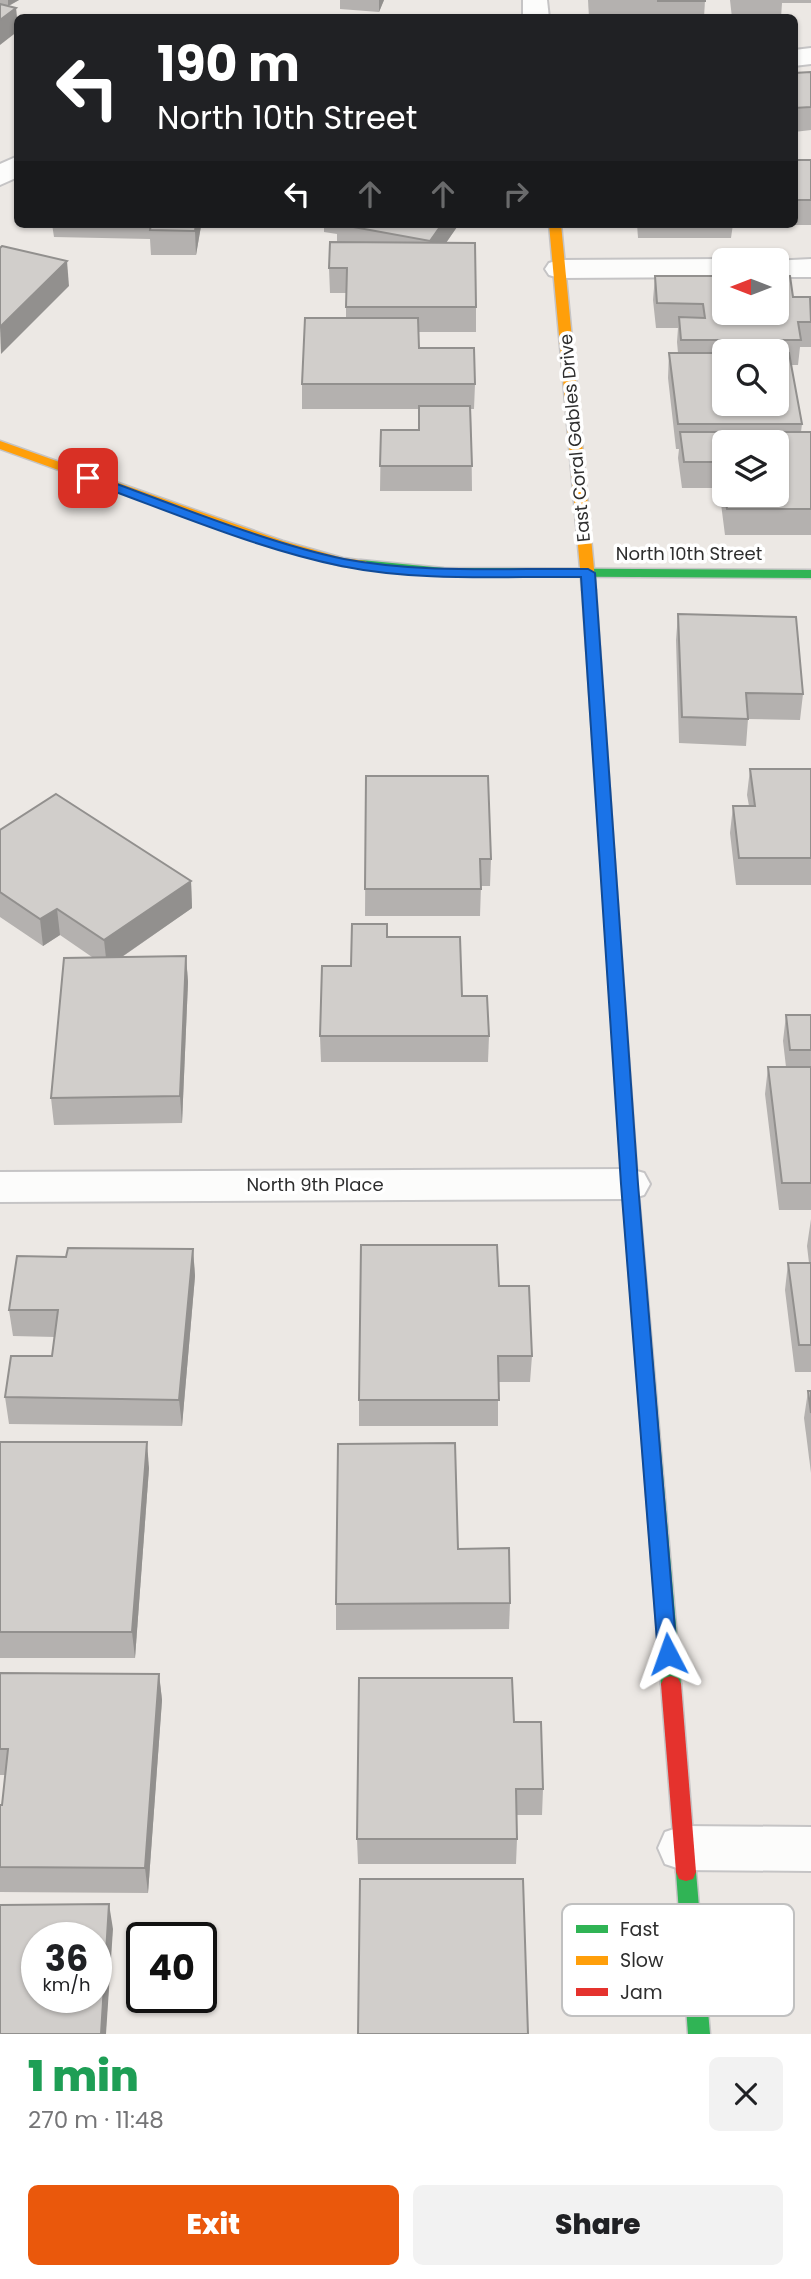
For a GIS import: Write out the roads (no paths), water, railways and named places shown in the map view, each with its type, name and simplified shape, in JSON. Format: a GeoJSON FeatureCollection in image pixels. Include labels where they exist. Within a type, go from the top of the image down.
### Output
{"type":"FeatureCollection","features":[{"type":"Feature","properties":{"kind":"street","name":"East Coral Gables Drive"},"geometry":{"type":"LineString","coordinates":[[555,228],[588,573],[630,1184],[688,1904]]}},
{"type":"Feature","properties":{"kind":"street"},"geometry":{"type":"LineString","coordinates":[[559,269],[712,268]]}},
{"type":"Feature","properties":{"kind":"street"},"geometry":{"type":"LineString","coordinates":[[789,268],[811,268]]}},
{"type":"Feature","properties":{"kind":"street","name":"North 10th Street"},"geometry":{"type":"LineString","coordinates":[[0,445],[278,544],[342,562],[430,571],[811,574]]}},
{"type":"Feature","properties":{"kind":"street","name":"North 9th Place"},"geometry":{"type":"LineString","coordinates":[[0,1187],[630,1184]]}},
{"type":"Feature","properties":{"kind":"street"},"geometry":{"type":"LineString","coordinates":[[683,1848],[811,1849]]}},
{"type":"Feature","properties":{"kind":"street","name":"East Coral Gables Drive"},"geometry":{"type":"LineString","coordinates":[[697,2016],[699,2034]]}}]}
